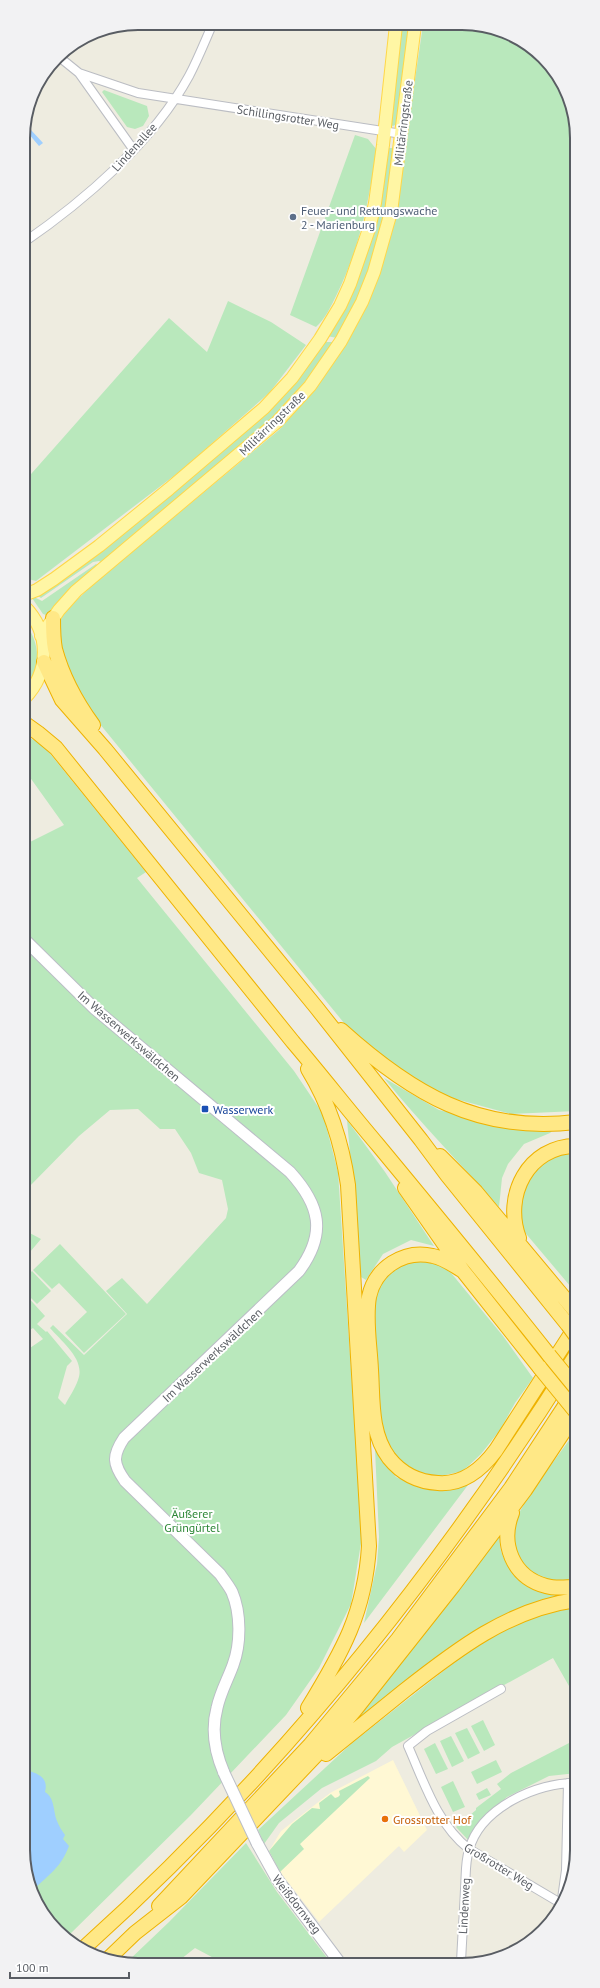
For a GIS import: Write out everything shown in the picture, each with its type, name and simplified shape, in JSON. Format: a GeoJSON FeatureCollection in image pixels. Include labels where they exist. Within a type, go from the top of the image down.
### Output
{"type":"FeatureCollection","features":[{"type":"Feature","properties":{"kind":"highway"},"geometry":{"type":"LineString","coordinates":[[53,618],[54,640],[58,656],[75,695],[105,748]]}},
{"type":"Feature","properties":{"kind":"highway"},"geometry":{"type":"LineString","coordinates":[[44,662],[62,700],[105,748],[316,1007],[447,1175],[570,1325]]}},
{"type":"Feature","properties":{"kind":"highway"},"geometry":{"type":"LineString","coordinates":[[30,728],[56,748],[293,1042],[432,1208],[570,1381]]}},
{"type":"Feature","properties":{"kind":"highway"},"geometry":{"type":"LineString","coordinates":[[316,1007],[388,1070],[415,1088],[452,1106],[480,1115],[520,1123],[553,1124],[570,1123]]}},
{"type":"Feature","properties":{"kind":"highway"},"geometry":{"type":"LineString","coordinates":[[284,1746],[334,1665],[347,1640],[364,1593],[369,1546],[354,1278],[345,1167],[338,1134],[324,1098],[293,1042]]}},
{"type":"Feature","properties":{"kind":"highway"},"geometry":{"type":"LineString","coordinates":[[421,1140],[462,1177],[521,1244],[570,1305]]}},
{"type":"Feature","properties":{"kind":"highway"},"geometry":{"type":"LineString","coordinates":[[378,1145],[421,1213],[462,1271],[570,1405]]}},
{"type":"Feature","properties":{"kind":"highway"},"geometry":{"type":"LineString","coordinates":[[521,1244],[515,1227],[513,1207],[521,1178],[541,1157],[561,1148],[570,1147]]}},
{"type":"Feature","properties":{"kind":"highway"},"geometry":{"type":"LineString","coordinates":[[462,1271],[435,1256],[424,1254],[408,1256],[394,1261],[385,1268],[374,1282],[370,1294],[368,1323],[376,1429],[380,1441],[389,1458],[402,1472],[411,1477],[430,1483],[451,1482],[467,1477],[482,1467],[496,1450],[570,1336]]}},
{"type":"Feature","properties":{"kind":"highway"},"geometry":{"type":"LineString","coordinates":[[454,1536],[491,1468],[570,1337]]}},
{"type":"Feature","properties":{"kind":"highway"},"geometry":{"type":"LineString","coordinates":[[87,1945],[188,1848],[284,1746],[359,1658],[454,1536],[504,1465],[570,1364]]}},
{"type":"Feature","properties":{"kind":"highway"},"geometry":{"type":"LineString","coordinates":[[135,1934],[174,1889],[225,1837],[310,1745],[398,1639],[507,1494],[570,1398]]}},
{"type":"Feature","properties":{"kind":"highway"},"geometry":{"type":"LineString","coordinates":[[113,1955],[135,1934],[181,1897],[290,1784],[355,1710],[423,1625],[517,1501],[570,1421]]}},
{"type":"Feature","properties":{"kind":"highway"},"geometry":{"type":"LineString","coordinates":[[517,1501],[509,1520],[507,1538],[510,1556],[515,1565],[526,1576],[539,1584],[555,1588],[570,1587]]}},
{"type":"Feature","properties":{"kind":"highway"},"geometry":{"type":"LineString","coordinates":[[290,1784],[440,1663],[476,1637],[524,1613],[552,1604],[570,1601]]}},
{"type":"Feature","properties":{"kind":"main road","name":"Militärringstraße"},"geometry":{"type":"LineString","coordinates":[[30,593],[37,590],[70,567],[169,489],[264,408],[292,378],[320,339],[340,306],[361,256],[375,204],[395,30]]}},
{"type":"Feature","properties":{"kind":"main road","name":"Militärringstraße"},"geometry":{"type":"LineString","coordinates":[[42,636],[53,618],[76,592],[277,422],[310,386],[340,341],[359,307],[374,272],[391,212],[414,30]]}},
{"type":"Feature","properties":{"kind":"main road"},"geometry":{"type":"LineString","coordinates":[[30,614],[36,622],[42,636],[44,648],[44,662],[36,685],[30,692]]}},
{"type":"Feature","properties":{"kind":"street","name":"Lindenallee"},"geometry":{"type":"LineString","coordinates":[[30,238],[65,213],[97,186],[133,149],[175,99],[189,76],[210,30]]}},
{"type":"Feature","properties":{"kind":"street"},"geometry":{"type":"LineString","coordinates":[[64,60],[79,73],[133,149]]}},
{"type":"Feature","properties":{"kind":"street","name":"Schillingsrotter Weg"},"geometry":{"type":"LineString","coordinates":[[79,73],[138,93],[402,134]]}},
{"type":"Feature","properties":{"kind":"street","name":"Im Wasserwerkswäldchen"},"geometry":{"type":"LineString","coordinates":[[30,945],[95,1009],[290,1172],[310,1198],[315,1211],[317,1223],[314,1247],[299,1271],[124,1438],[116,1454],[117,1469],[125,1481],[220,1574],[232,1593],[238,1615],[238,1641],[234,1663],[217,1707],[214,1726],[216,1748],[224,1773],[257,1842]]}},
{"type":"Feature","properties":{"kind":"street","name":"Großrotter Weg"},"geometry":{"type":"LineString","coordinates":[[501,1689],[427,1731],[408,1746],[443,1822],[456,1839],[469,1849],[557,1902]]}},
{"type":"Feature","properties":{"kind":"street"},"geometry":{"type":"LineString","coordinates":[[469,1849],[474,1837],[482,1826],[507,1803],[536,1789],[551,1784],[568,1783],[566,1870],[564,1885]]}},
{"type":"Feature","properties":{"kind":"street","name":"Weißdornweg"},"geometry":{"type":"LineString","coordinates":[[257,1842],[277,1879],[328,1944],[337,1958]]}},
{"type":"Feature","properties":{"kind":"street","name":"Lindenweg"},"geometry":{"type":"LineString","coordinates":[[461,1958],[469,1849]]}},
{"type":"Feature","properties":{"kind":"shaded area"},"geometry":{"type":"Polygon","coordinates":[[[393,1760],[427,1830],[404,1852],[399,1846],[319,1922],[277,1868],[269,1851],[281,1831],[330,1793],[393,1760]]]}},
{"type":"Feature","properties":{"kind":"green space"},"geometry":{"type":"Polygon","coordinates":[[[400,30],[408,30],[397,124],[393,126],[391,125],[400,30]]]}},
{"type":"Feature","properties":{"kind":"green space"},"geometry":{"type":"Polygon","coordinates":[[[422,30],[462,30],[483,32],[510,41],[528,52],[548,72],[559,90],[568,117],[570,138],[570,1111],[511,1114],[452,1098],[424,1086],[401,1072],[353,1034],[84,704],[58,651],[56,625],[63,613],[98,580],[279,430],[316,388],[353,330],[378,276],[387,249],[395,215],[422,30]]]}},
{"type":"Feature","properties":{"kind":"green space"},"geometry":{"type":"Polygon","coordinates":[[[104,90],[147,106],[149,116],[143,126],[135,129],[127,127],[102,92],[104,90]]]}},
{"type":"Feature","properties":{"kind":"green space"},"geometry":{"type":"Polygon","coordinates":[[[355,135],[368,139],[377,150],[367,205],[358,241],[345,276],[328,312],[316,327],[290,315],[355,135]]]}},
{"type":"Feature","properties":{"kind":"green space"},"geometry":{"type":"Polygon","coordinates":[[[386,148],[395,148],[386,212],[375,252],[365,281],[337,338],[327,336],[343,309],[386,148]]]}},
{"type":"Feature","properties":{"kind":"green space"},"geometry":{"type":"Polygon","coordinates":[[[228,301],[271,322],[306,345],[270,392],[183,469],[36,581],[30,580],[30,475],[169,318],[207,352],[228,301]]]}},
{"type":"Feature","properties":{"kind":"green space"},"geometry":{"type":"Polygon","coordinates":[[[324,342],[334,342],[308,380],[288,403],[262,428],[102,563],[99,561],[93,562],[41,598],[38,596],[158,504],[324,342]]]}},
{"type":"Feature","properties":{"kind":"green space"},"geometry":{"type":"Polygon","coordinates":[[[96,564],[99,566],[65,594],[48,614],[43,614],[32,598],[34,597],[42,601],[96,564]]]}},
{"type":"Feature","properties":{"kind":"green space"},"geometry":{"type":"Polygon","coordinates":[[[30,629],[34,638],[37,656],[34,673],[30,682],[30,629]]]}},
{"type":"Feature","properties":{"kind":"green space","name":"Äußerer Grüngürtel"},"geometry":{"type":"Polygon","coordinates":[[[30,738],[48,751],[146,872],[137,878],[294,1071],[323,1114],[338,1172],[362,1537],[351,1604],[319,1668],[286,1715],[191,1815],[70,1934],[52,1916],[44,1904],[36,1885],[30,1857],[30,1348],[43,1339],[33,1328],[30,1330],[30,1300],[45,1316],[37,1324],[46,1332],[47,1331],[72,1361],[67,1366],[58,1398],[65,1405],[78,1380],[80,1373],[79,1365],[72,1352],[50,1328],[53,1325],[84,1355],[127,1314],[106,1291],[122,1278],[147,1304],[226,1218],[228,1209],[222,1180],[199,1173],[191,1153],[175,1129],[160,1129],[138,1109],[110,1110],[79,1136],[30,1186],[30,842],[64,825],[30,777],[30,738]]]}},
{"type":"Feature","properties":{"kind":"green space"},"geometry":{"type":"Polygon","coordinates":[[[384,1078],[439,1110],[513,1128],[555,1128],[550,1133],[524,1144],[508,1164],[502,1178],[499,1207],[426,1127],[384,1078]]]}},
{"type":"Feature","properties":{"kind":"green space"},"geometry":{"type":"Polygon","coordinates":[[[347,1120],[385,1172],[434,1246],[411,1240],[383,1254],[366,1280],[361,1277],[347,1120]]]}},
{"type":"Feature","properties":{"kind":"green space"},"geometry":{"type":"Polygon","coordinates":[[[570,1153],[570,1286],[522,1229],[518,1201],[534,1169],[549,1158],[570,1153]]]}},
{"type":"Feature","properties":{"kind":"green space"},"geometry":{"type":"Polygon","coordinates":[[[30,1233],[41,1239],[30,1252],[30,1233]]]}},
{"type":"Feature","properties":{"kind":"green space"},"geometry":{"type":"Polygon","coordinates":[[[60,1244],[126,1314],[84,1353],[65,1333],[87,1312],[59,1283],[52,1289],[33,1270],[60,1244]]]}},
{"type":"Feature","properties":{"kind":"green space"},"geometry":{"type":"Polygon","coordinates":[[[421,1259],[447,1268],[503,1336],[533,1378],[515,1403],[500,1430],[481,1454],[463,1471],[441,1476],[428,1475],[409,1469],[393,1452],[382,1429],[377,1383],[373,1317],[374,1295],[384,1276],[397,1266],[421,1259]]]}},
{"type":"Feature","properties":{"kind":"green space"},"geometry":{"type":"Polygon","coordinates":[[[32,1271],[51,1291],[37,1304],[30,1297],[30,1273],[32,1271]]]}},
{"type":"Feature","properties":{"kind":"green space"},"geometry":{"type":"Polygon","coordinates":[[[570,1439],[570,1580],[545,1581],[528,1571],[516,1556],[513,1539],[515,1520],[531,1492],[570,1439]]]}},
{"type":"Feature","properties":{"kind":"green space"},"geometry":{"type":"Polygon","coordinates":[[[375,1449],[396,1477],[416,1486],[441,1490],[468,1485],[364,1623],[377,1564],[379,1537],[375,1449]]]}},
{"type":"Feature","properties":{"kind":"green space"},"geometry":{"type":"Polygon","coordinates":[[[500,1532],[501,1552],[509,1567],[528,1586],[546,1593],[570,1592],[570,1595],[545,1600],[515,1610],[487,1623],[435,1658],[361,1718],[358,1717],[500,1532]]]}},
{"type":"Feature","properties":{"kind":"green space"},"geometry":{"type":"Polygon","coordinates":[[[570,1609],[570,1688],[553,1658],[392,1747],[376,1761],[322,1788],[279,1823],[264,1844],[258,1830],[352,1743],[478,1645],[504,1630],[532,1618],[570,1609]]]}},
{"type":"Feature","properties":{"kind":"green space"},"geometry":{"type":"Polygon","coordinates":[[[483,1720],[495,1745],[484,1751],[471,1726],[483,1720]]]}},
{"type":"Feature","properties":{"kind":"green space"},"geometry":{"type":"Polygon","coordinates":[[[467,1728],[480,1753],[468,1759],[455,1733],[467,1728]]]}},
{"type":"Feature","properties":{"kind":"green space"},"geometry":{"type":"Polygon","coordinates":[[[451,1736],[464,1761],[452,1767],[440,1741],[451,1736]]]}},
{"type":"Feature","properties":{"kind":"green space"},"geometry":{"type":"Polygon","coordinates":[[[435,1743],[448,1769],[436,1774],[424,1749],[435,1743]]]}},
{"type":"Feature","properties":{"kind":"green space"},"geometry":{"type":"Polygon","coordinates":[[[570,1743],[570,1774],[549,1776],[507,1797],[480,1822],[469,1841],[456,1827],[476,1810],[476,1808],[501,1789],[497,1784],[511,1773],[570,1743]]]}},
{"type":"Feature","properties":{"kind":"green space"},"geometry":{"type":"Polygon","coordinates":[[[496,1760],[502,1772],[477,1784],[471,1772],[496,1760]]]}},
{"type":"Feature","properties":{"kind":"green space"},"geometry":{"type":"Polygon","coordinates":[[[368,1776],[370,1778],[300,1844],[304,1849],[280,1872],[269,1851],[292,1824],[312,1808],[320,1809],[319,1803],[331,1794],[335,1798],[338,1797],[340,1795],[339,1791],[368,1776]]]}},
{"type":"Feature","properties":{"kind":"green space"},"geometry":{"type":"Polygon","coordinates":[[[453,1781],[465,1807],[453,1812],[441,1787],[453,1781]]]}},
{"type":"Feature","properties":{"kind":"green space"},"geometry":{"type":"Polygon","coordinates":[[[487,1788],[491,1795],[479,1800],[476,1794],[487,1788]]]}},
{"type":"Feature","properties":{"kind":"green space"},"geometry":{"type":"Polygon","coordinates":[[[246,1843],[277,1892],[327,1958],[214,1958],[195,1948],[182,1958],[131,1958],[169,1922],[246,1843]]]}},
{"type":"Feature","properties":{"kind":"water"},"geometry":{"type":"Polygon","coordinates":[[[31,130],[43,143],[39,146],[30,135],[31,130]]]}},
{"type":"Feature","properties":{"kind":"water"},"geometry":{"type":"Polygon","coordinates":[[[30,1772],[38,1774],[44,1779],[46,1787],[45,1792],[51,1798],[57,1821],[65,1835],[63,1839],[69,1846],[59,1865],[37,1887],[30,1857],[30,1772]]]}},
{"type":"Feature","properties":{"kind":"place","name":"Feuer- und Rettungswache 2 - Marienburg"},"geometry":{"type":"Point","coordinates":[293,217]}},
{"type":"Feature","properties":{"kind":"place","name":"Wasserwerk"},"geometry":{"type":"Point","coordinates":[205,1109]}},
{"type":"Feature","properties":{"kind":"place","name":"Grossrotter Hof"},"geometry":{"type":"Point","coordinates":[385,1819]}}]}
